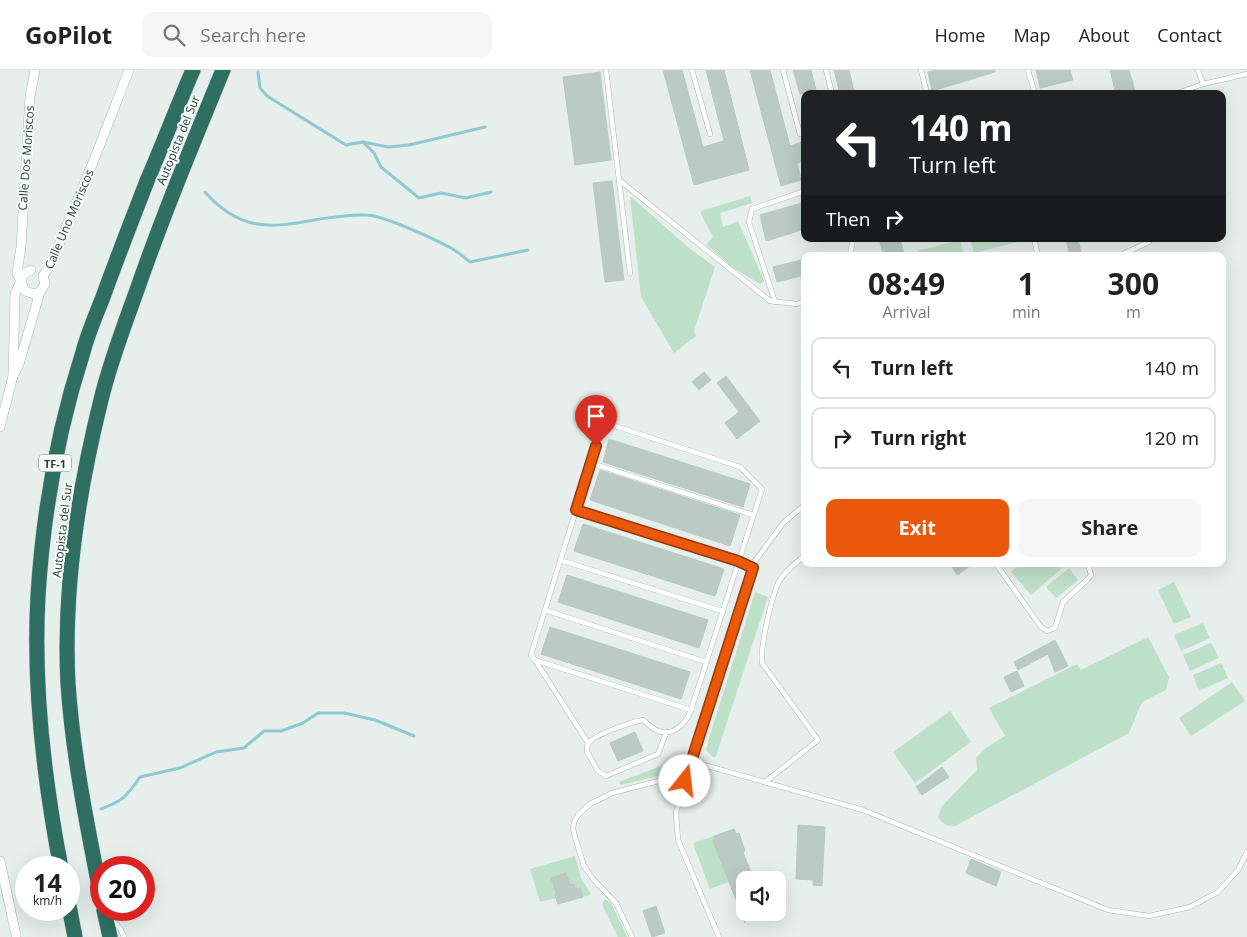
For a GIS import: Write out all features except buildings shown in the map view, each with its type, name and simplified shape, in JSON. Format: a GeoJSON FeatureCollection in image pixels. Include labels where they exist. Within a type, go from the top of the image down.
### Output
{"type":"FeatureCollection","features":[{"type":"Feature","properties":{"kind":"highway","name":"Autopista del Sur"},"geometry":{"type":"LineString","coordinates":[[59,856],[42,742],[38,661],[38,597],[44,533],[52,480],[68,403],[83,350],[129,226],[193,70]]}},
{"type":"Feature","properties":{"kind":"highway","name":"Autopista del Sur"},"geometry":{"type":"LineString","coordinates":[[93,856],[80,788],[68,682],[71,562],[80,497],[101,398],[123,328],[172,196],[223,70]]}},
{"type":"Feature","properties":{"kind":"highway"},"geometry":{"type":"LineString","coordinates":[[172,196],[234,70]]}},
{"type":"Feature","properties":{"kind":"highway"},"geometry":{"type":"LineString","coordinates":[[72,921],[75,937]]}},
{"type":"Feature","properties":{"kind":"highway"},"geometry":{"type":"LineString","coordinates":[[106,921],[110,937]]}},
{"type":"Feature","properties":{"kind":"street","name":"Calle Dos Moriscos"},"geometry":{"type":"LineString","coordinates":[[21,281],[17,273],[21,247],[30,97],[35,70]]}},
{"type":"Feature","properties":{"kind":"street","name":"Calle Uno Moriscos"},"geometry":{"type":"LineString","coordinates":[[0,427],[13,376],[19,364],[40,292],[45,284],[44,276],[51,264],[96,156],[129,70]]}},
{"type":"Feature","properties":{"kind":"street"},"geometry":{"type":"LineString","coordinates":[[21,247],[24,264],[31,270],[38,271],[44,276]]}},
{"type":"Feature","properties":{"kind":"street"},"geometry":{"type":"LineString","coordinates":[[13,376],[15,294],[24,274],[31,270]]}},
{"type":"Feature","properties":{"kind":"street"},"geometry":{"type":"LineString","coordinates":[[21,281],[22,288],[27,292],[34,294],[40,292]]}},
{"type":"Feature","properties":{"kind":"street"},"geometry":{"type":"LineString","coordinates":[[0,861],[16,935]]}},
{"type":"Feature","properties":{"kind":"lane"},"geometry":{"type":"LineString","coordinates":[[606,70],[630,273]]}},
{"type":"Feature","properties":{"kind":"lane"},"geometry":{"type":"LineString","coordinates":[[692,70],[710,134]]}},
{"type":"Feature","properties":{"kind":"lane"},"geometry":{"type":"LineString","coordinates":[[783,70],[800,134]]}},
{"type":"Feature","properties":{"kind":"lane"},"geometry":{"type":"LineString","coordinates":[[826,70],[831,90]]}},
{"type":"Feature","properties":{"kind":"lane"},"geometry":{"type":"LineString","coordinates":[[921,70],[926,90]]}},
{"type":"Feature","properties":{"kind":"lane"},"geometry":{"type":"LineString","coordinates":[[1028,70],[1034,90]]}},
{"type":"Feature","properties":{"kind":"lane"},"geometry":{"type":"LineString","coordinates":[[1198,70],[1203,84]]}},
{"type":"Feature","properties":{"kind":"lane"},"geometry":{"type":"LineString","coordinates":[[1186,90],[1203,84],[1247,74]]}},
{"type":"Feature","properties":{"kind":"lane"},"geometry":{"type":"LineString","coordinates":[[619,180],[770,301],[801,303]]}},
{"type":"Feature","properties":{"kind":"lane"},"geometry":{"type":"LineString","coordinates":[[776,302],[749,222],[752,209],[801,192]]}},
{"type":"Feature","properties":{"kind":"lane"},"geometry":{"type":"LineString","coordinates":[[1127,252],[1149,242]]}},
{"type":"Feature","properties":{"kind":"lane"},"geometry":{"type":"LineString","coordinates":[[588,744],[597,736],[635,721],[643,720],[656,730],[666,733],[679,728],[687,719],[762,489],[740,467],[609,424],[602,428],[531,655],[588,744],[587,752],[598,771],[606,776],[658,754],[666,733]]}},
{"type":"Feature","properties":{"kind":"lane"},"geometry":{"type":"LineString","coordinates":[[591,463],[753,515]]}},
{"type":"Feature","properties":{"kind":"lane"},"geometry":{"type":"LineString","coordinates":[[718,937],[678,840],[676,813],[690,761],[755,562],[784,522],[801,508]]}},
{"type":"Feature","properties":{"kind":"lane"},"geometry":{"type":"LineString","coordinates":[[576,510],[738,561],[753,568]]}},
{"type":"Feature","properties":{"kind":"lane"},"geometry":{"type":"LineString","coordinates":[[765,782],[818,740],[762,663],[761,654],[770,612],[780,579],[801,559]]}},
{"type":"Feature","properties":{"kind":"lane"},"geometry":{"type":"LineString","coordinates":[[560,560],[722,611]]}},
{"type":"Feature","properties":{"kind":"lane"},"geometry":{"type":"LineString","coordinates":[[998,567],[1041,627],[1047,631],[1055,628],[1063,602],[1091,575],[1089,567]]}},
{"type":"Feature","properties":{"kind":"lane"},"geometry":{"type":"LineString","coordinates":[[545,610],[706,662]]}},
{"type":"Feature","properties":{"kind":"lane"},"geometry":{"type":"LineString","coordinates":[[535,660],[691,710]]}},
{"type":"Feature","properties":{"kind":"lane"},"geometry":{"type":"LineString","coordinates":[[690,761],[863,810],[1108,910],[1150,916],[1190,907],[1218,892],[1238,870],[1247,852]]}},
{"type":"Feature","properties":{"kind":"lane"},"geometry":{"type":"LineString","coordinates":[[632,937],[616,903],[593,879],[584,866],[575,838],[574,822],[578,815],[590,804],[612,793],[670,778],[685,781]]}},
{"type":"Feature","properties":{"kind":"lane"},"geometry":{"type":"LineString","coordinates":[[113,921],[120,928],[124,937]]}},
{"type":"Feature","properties":{"kind":"green space"},"geometry":{"type":"Polygon","coordinates":[[[630,196],[689,248],[715,267],[694,331],[696,336],[674,353],[641,297],[630,196]]]}},
{"type":"Feature","properties":{"kind":"green space"},"geometry":{"type":"Polygon","coordinates":[[[750,196],[752,203],[720,213],[723,227],[738,221],[764,281],[760,284],[732,267],[706,244],[713,237],[701,214],[701,211],[750,196]]]}},
{"type":"Feature","properties":{"kind":"green space"},"geometry":{"type":"Polygon","coordinates":[[[952,242],[961,242],[963,252],[917,252],[952,242]]]}},
{"type":"Feature","properties":{"kind":"green space"},"geometry":{"type":"Polygon","coordinates":[[[971,242],[1017,242],[978,252],[974,252],[971,242]]]}},
{"type":"Feature","properties":{"kind":"green space"},"geometry":{"type":"Polygon","coordinates":[[[1017,567],[1064,567],[1031,595],[1011,572],[1017,567]]]}},
{"type":"Feature","properties":{"kind":"green space"},"geometry":{"type":"Polygon","coordinates":[[[1069,568],[1078,580],[1056,598],[1046,587],[1069,568]]]}},
{"type":"Feature","properties":{"kind":"green space"},"geometry":{"type":"Polygon","coordinates":[[[1174,582],[1191,617],[1174,624],[1158,590],[1174,582]]]}},
{"type":"Feature","properties":{"kind":"green space"},"geometry":{"type":"Polygon","coordinates":[[[755,592],[768,597],[716,756],[713,757],[706,750],[755,592]]]}},
{"type":"Feature","properties":{"kind":"green space"},"geometry":{"type":"Polygon","coordinates":[[[1203,623],[1210,638],[1181,651],[1174,635],[1203,623]]]}},
{"type":"Feature","properties":{"kind":"green space"},"geometry":{"type":"Polygon","coordinates":[[[1148,637],[1169,677],[1166,690],[1142,702],[1129,733],[955,826],[947,825],[941,821],[938,817],[942,806],[977,770],[976,758],[984,749],[1005,736],[989,708],[1077,664],[1081,670],[1148,637]]]}},
{"type":"Feature","properties":{"kind":"green space"},"geometry":{"type":"Polygon","coordinates":[[[1211,643],[1219,658],[1190,671],[1183,655],[1211,643]]]}},
{"type":"Feature","properties":{"kind":"green space"},"geometry":{"type":"Polygon","coordinates":[[[1221,663],[1228,678],[1199,691],[1193,675],[1221,663]]]}},
{"type":"Feature","properties":{"kind":"green space"},"geometry":{"type":"Polygon","coordinates":[[[1232,682],[1245,701],[1191,736],[1179,718],[1232,682]]]}},
{"type":"Feature","properties":{"kind":"green space"},"geometry":{"type":"Polygon","coordinates":[[[950,711],[971,742],[915,783],[893,752],[950,711]]]}},
{"type":"Feature","properties":{"kind":"green space"},"geometry":{"type":"Polygon","coordinates":[[[676,760],[673,771],[667,774],[621,785],[619,782],[676,760]]]}},
{"type":"Feature","properties":{"kind":"green space"},"geometry":{"type":"Polygon","coordinates":[[[714,836],[731,881],[710,889],[693,843],[714,836]]]}},
{"type":"Feature","properties":{"kind":"green space"},"geometry":{"type":"Polygon","coordinates":[[[575,856],[581,878],[591,894],[583,897],[580,888],[575,889],[570,885],[566,873],[551,878],[556,898],[540,902],[530,869],[575,856]]]}},
{"type":"Feature","properties":{"kind":"green space"},"geometry":{"type":"Polygon","coordinates":[[[604,900],[611,903],[627,937],[618,937],[602,905],[604,900]]]}},
{"type":"Feature","properties":{"kind":"waterway"},"geometry":{"type":"LineString","coordinates":[[258,72],[260,88],[267,96],[346,145],[363,142],[388,147],[409,145],[485,127]]}},
{"type":"Feature","properties":{"kind":"waterway"},"geometry":{"type":"LineString","coordinates":[[363,142],[374,153],[381,167],[419,198],[441,193],[466,198],[491,192]]}},
{"type":"Feature","properties":{"kind":"waterway"},"geometry":{"type":"LineString","coordinates":[[205,192],[224,210],[243,220],[262,225],[281,225],[343,216],[366,215],[396,223],[421,234],[451,248],[470,262],[528,250]]}},
{"type":"Feature","properties":{"kind":"waterway"},"geometry":{"type":"LineString","coordinates":[[101,809],[124,797],[140,777],[180,768],[216,752],[244,748],[264,731],[281,731],[303,723],[318,713],[344,713],[375,720],[414,736]]}},
{"type":"Feature","properties":{"kind":"route"},"geometry":{"type":"LineString","coordinates":[[596,446],[576,510],[738,561],[753,568],[685,781]]}}]}
